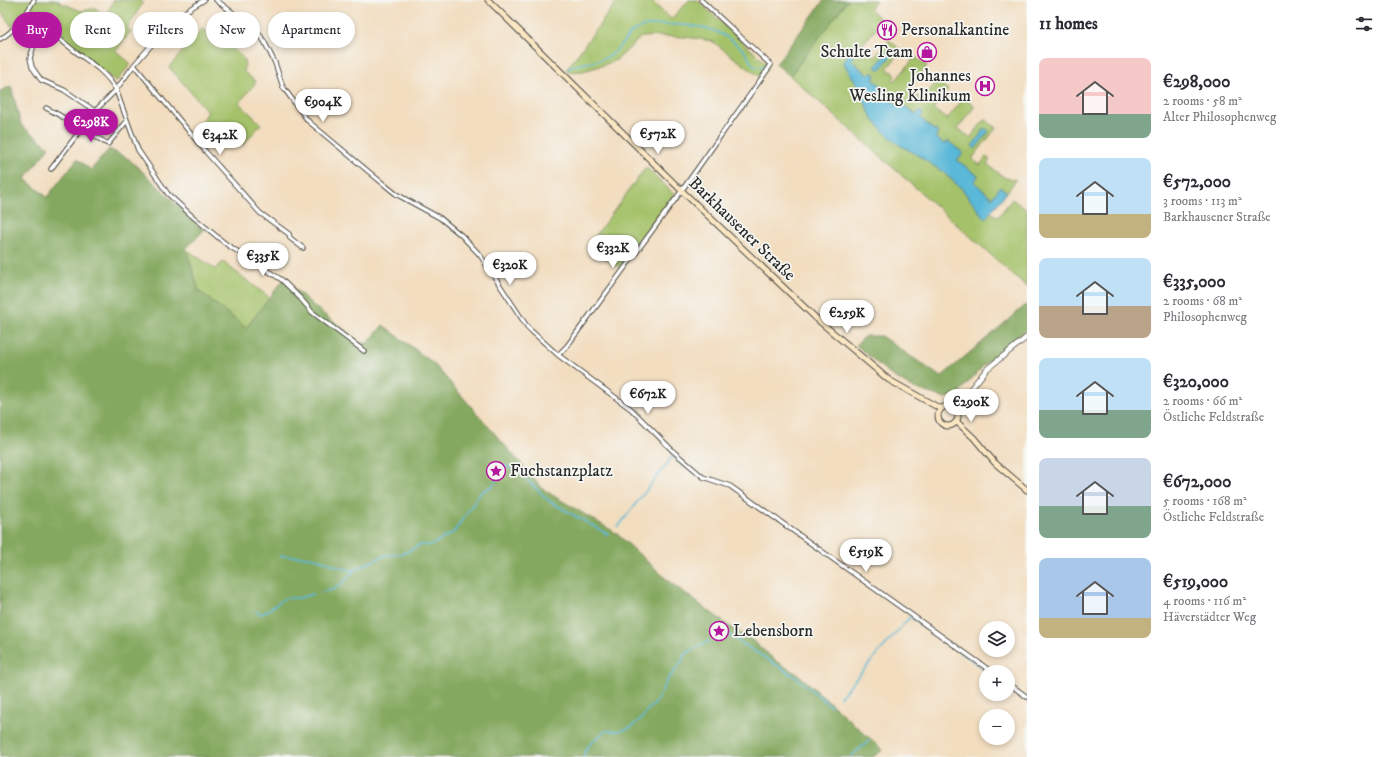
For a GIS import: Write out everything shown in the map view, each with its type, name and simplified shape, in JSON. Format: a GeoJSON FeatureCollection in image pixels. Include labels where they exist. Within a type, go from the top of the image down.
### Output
{"type":"FeatureCollection","features":[{"type":"Feature","properties":{"kind":"main road","name":"Barkhausener Straße"},"geometry":{"type":"LineString","coordinates":[[488,0],[681,190],[773,278],[865,361],[889,380],[941,409]]}},
{"type":"Feature","properties":{"kind":"main road"},"geometry":{"type":"LineString","coordinates":[[949,405],[955,408],[959,414],[957,422],[952,426],[942,424],[938,415],[941,409],[949,405]]}},
{"type":"Feature","properties":{"kind":"main road"},"geometry":{"type":"LineString","coordinates":[[957,422],[974,438],[995,463],[1027,490]]}},
{"type":"Feature","properties":{"kind":"street"},"geometry":{"type":"LineString","coordinates":[[27,12],[34,0]]}},
{"type":"Feature","properties":{"kind":"street"},"geometry":{"type":"LineString","coordinates":[[51,169],[95,111],[116,90],[134,65],[175,18],[204,0]]}},
{"type":"Feature","properties":{"kind":"street"},"geometry":{"type":"LineString","coordinates":[[216,0],[257,31],[275,63],[283,87],[308,121],[396,194],[440,218],[462,235],[480,255],[528,328],[558,354],[631,409],[674,452],[703,476],[730,486],[982,665]]}},
{"type":"Feature","properties":{"kind":"street"},"geometry":{"type":"LineString","coordinates":[[558,354],[567,346],[771,65],[701,0]]}},
{"type":"Feature","properties":{"kind":"street"},"geometry":{"type":"LineString","coordinates":[[0,39],[8,35],[12,30]]}},
{"type":"Feature","properties":{"kind":"street"},"geometry":{"type":"LineString","coordinates":[[62,41],[105,74],[112,82],[138,150],[168,194],[226,244],[291,287],[312,312],[364,351]]}},
{"type":"Feature","properties":{"kind":"street"},"geometry":{"type":"LineString","coordinates":[[33,48],[30,58],[32,68],[37,76],[41,80],[64,90],[95,111]]}},
{"type":"Feature","properties":{"kind":"street"},"geometry":{"type":"LineString","coordinates":[[134,65],[260,214],[289,234],[290,238],[302,248]]}},
{"type":"Feature","properties":{"kind":"street"},"geometry":{"type":"LineString","coordinates":[[46,108],[74,122],[82,129],[108,144],[127,121]]}},
{"type":"Feature","properties":{"kind":"street"},"geometry":{"type":"LineString","coordinates":[[955,408],[987,369],[1027,337]]}},
{"type":"Feature","properties":{"kind":"street"},"geometry":{"type":"LineString","coordinates":[[1015,688],[1027,697]]}},
{"type":"Feature","properties":{"kind":"green space"},"geometry":{"type":"Polygon","coordinates":[[[0,0],[59,0],[59,2],[81,11],[96,8],[100,12],[70,12],[70,45],[62,38],[62,12],[30,12],[26,9],[24,12],[12,12],[12,27],[0,10],[0,0]]]}},
{"type":"Feature","properties":{"kind":"green space"},"geometry":{"type":"Polygon","coordinates":[[[114,0],[140,0],[143,2],[137,12],[133,12],[133,19],[127,29],[131,31],[125,39],[125,12],[108,12],[114,0]]]}},
{"type":"Feature","properties":{"kind":"green space"},"geometry":{"type":"Polygon","coordinates":[[[618,0],[650,0],[671,19],[689,0],[697,0],[767,64],[768,68],[760,77],[712,41],[686,37],[659,36],[641,37],[618,59],[604,65],[583,71],[568,72],[566,70],[618,0]]]}},
{"type":"Feature","properties":{"kind":"green space"},"geometry":{"type":"Polygon","coordinates":[[[824,0],[848,0],[790,76],[776,64],[824,0]]]}},
{"type":"Feature","properties":{"kind":"green space"},"geometry":{"type":"Polygon","coordinates":[[[848,0],[875,0],[876,1],[870,9],[882,20],[879,24],[880,25],[857,50],[861,56],[866,50],[875,57],[889,40],[902,51],[887,68],[896,75],[893,79],[895,81],[915,57],[927,66],[909,90],[922,100],[937,81],[948,90],[933,109],[947,119],[964,98],[975,106],[958,128],[970,138],[985,119],[996,128],[972,159],[980,165],[986,157],[990,160],[987,164],[1005,178],[1016,180],[1007,192],[1000,187],[993,198],[973,182],[978,176],[957,160],[963,153],[948,141],[945,145],[935,137],[938,132],[920,118],[923,115],[916,115],[900,102],[897,105],[887,97],[890,93],[872,79],[875,76],[868,75],[851,60],[850,53],[843,62],[857,84],[872,118],[898,144],[943,172],[962,189],[985,219],[990,212],[998,217],[1012,199],[1027,210],[1027,287],[790,76],[848,0]]]}},
{"type":"Feature","properties":{"kind":"green space"},"geometry":{"type":"Polygon","coordinates":[[[202,29],[206,32],[206,48],[228,48],[231,50],[233,48],[245,60],[244,72],[256,82],[239,103],[261,124],[243,145],[222,123],[203,146],[193,132],[208,112],[169,67],[186,48],[198,48],[198,34],[202,29]]]}},
{"type":"Feature","properties":{"kind":"green space"},"geometry":{"type":"Polygon","coordinates":[[[74,48],[118,48],[116,51],[131,64],[117,81],[115,81],[74,48]]]}},
{"type":"Feature","properties":{"kind":"green space"},"geometry":{"type":"Polygon","coordinates":[[[11,86],[21,125],[49,147],[25,179],[47,197],[77,159],[91,170],[109,149],[129,159],[204,230],[186,249],[199,291],[246,328],[284,279],[316,308],[361,343],[368,343],[383,325],[433,363],[544,490],[616,533],[671,583],[732,628],[752,640],[777,662],[799,675],[883,750],[873,757],[0,757],[0,91],[11,86]]]}},
{"type":"Feature","properties":{"kind":"green space"},"geometry":{"type":"Polygon","coordinates":[[[646,167],[674,194],[620,268],[588,246],[646,167]]]}},
{"type":"Feature","properties":{"kind":"green space"},"geometry":{"type":"Polygon","coordinates":[[[186,249],[215,269],[223,262],[270,298],[246,328],[199,291],[186,249]]]}},
{"type":"Feature","properties":{"kind":"green space"},"geometry":{"type":"Polygon","coordinates":[[[1027,304],[1027,329],[985,364],[957,395],[944,398],[911,387],[891,375],[856,345],[865,336],[881,336],[941,377],[1027,304]]]}},
{"type":"Feature","properties":{"kind":"water"},"geometry":{"type":"Polygon","coordinates":[[[889,51],[893,54],[879,70],[875,67],[889,51]]]}},
{"type":"Feature","properties":{"kind":"water"},"geometry":{"type":"Polygon","coordinates":[[[850,53],[854,56],[851,60],[868,75],[871,72],[876,75],[873,79],[890,94],[887,97],[897,105],[900,102],[916,115],[919,111],[923,114],[920,118],[938,133],[935,137],[945,145],[948,141],[963,153],[957,160],[978,176],[974,182],[992,198],[1000,187],[1007,192],[985,219],[962,189],[943,172],[898,144],[883,131],[872,118],[857,84],[843,62],[850,53]]]}},
{"type":"Feature","properties":{"kind":"water"},"geometry":{"type":"Polygon","coordinates":[[[985,128],[989,131],[975,149],[972,146],[985,128]]]}},
{"type":"Feature","properties":{"kind":"waterway"},"geometry":{"type":"LineString","coordinates":[[568,69],[577,65],[606,58],[615,52],[627,37],[635,30],[646,26],[656,25],[678,25],[710,29],[723,35],[742,49],[754,66],[758,68],[766,67]]}},
{"type":"Feature","properties":{"kind":"waterway"},"geometry":{"type":"LineString","coordinates":[[618,527],[672,457],[674,457],[684,467]]}},
{"type":"Feature","properties":{"kind":"waterway"},"geometry":{"type":"LineString","coordinates":[[502,477],[505,466],[518,471],[549,501],[609,535]]}},
{"type":"Feature","properties":{"kind":"waterway"},"geometry":{"type":"LineString","coordinates":[[321,592],[331,590],[339,586],[354,570],[386,555],[402,554],[420,545],[432,545],[454,532],[481,492],[492,486],[496,481]]}},
{"type":"Feature","properties":{"kind":"waterway"},"geometry":{"type":"LineString","coordinates":[[280,556],[313,558],[344,569],[354,570]]}},
{"type":"Feature","properties":{"kind":"waterway"},"geometry":{"type":"LineString","coordinates":[[256,611],[260,614],[264,613],[285,598],[299,598],[313,594]]}},
{"type":"Feature","properties":{"kind":"waterway"},"geometry":{"type":"LineString","coordinates":[[840,697],[910,617],[979,666]]}},
{"type":"Feature","properties":{"kind":"waterway"},"geometry":{"type":"LineString","coordinates":[[717,637],[724,638],[729,635],[797,678],[831,706]]}},
{"type":"Feature","properties":{"kind":"waterway"},"geometry":{"type":"LineString","coordinates":[[584,757],[589,746],[605,731],[618,731],[630,728],[643,717],[647,710],[656,702],[668,679],[682,662],[684,655],[710,641]]}},
{"type":"Feature","properties":{"kind":"waterway"},"geometry":{"type":"LineString","coordinates":[[1015,692],[1027,700]]}},
{"type":"Feature","properties":{"kind":"waterway"},"geometry":{"type":"LineString","coordinates":[[851,756],[869,741]]}},
{"type":"Feature","properties":{"kind":"place","name":"Personalkantine"},"geometry":{"type":"Point","coordinates":[887,30]}},
{"type":"Feature","properties":{"kind":"place","name":"Schulte Team"},"geometry":{"type":"Point","coordinates":[927,52]}},
{"type":"Feature","properties":{"kind":"place","name":"Johannes Wesling Klinikum"},"geometry":{"type":"Point","coordinates":[985,86]}},
{"type":"Feature","properties":{"kind":"place","name":"Fuchstanzplatz"},"geometry":{"type":"Point","coordinates":[496,471]}},
{"type":"Feature","properties":{"kind":"place","name":"Lebensborn"},"geometry":{"type":"Point","coordinates":[719,631]}}]}
